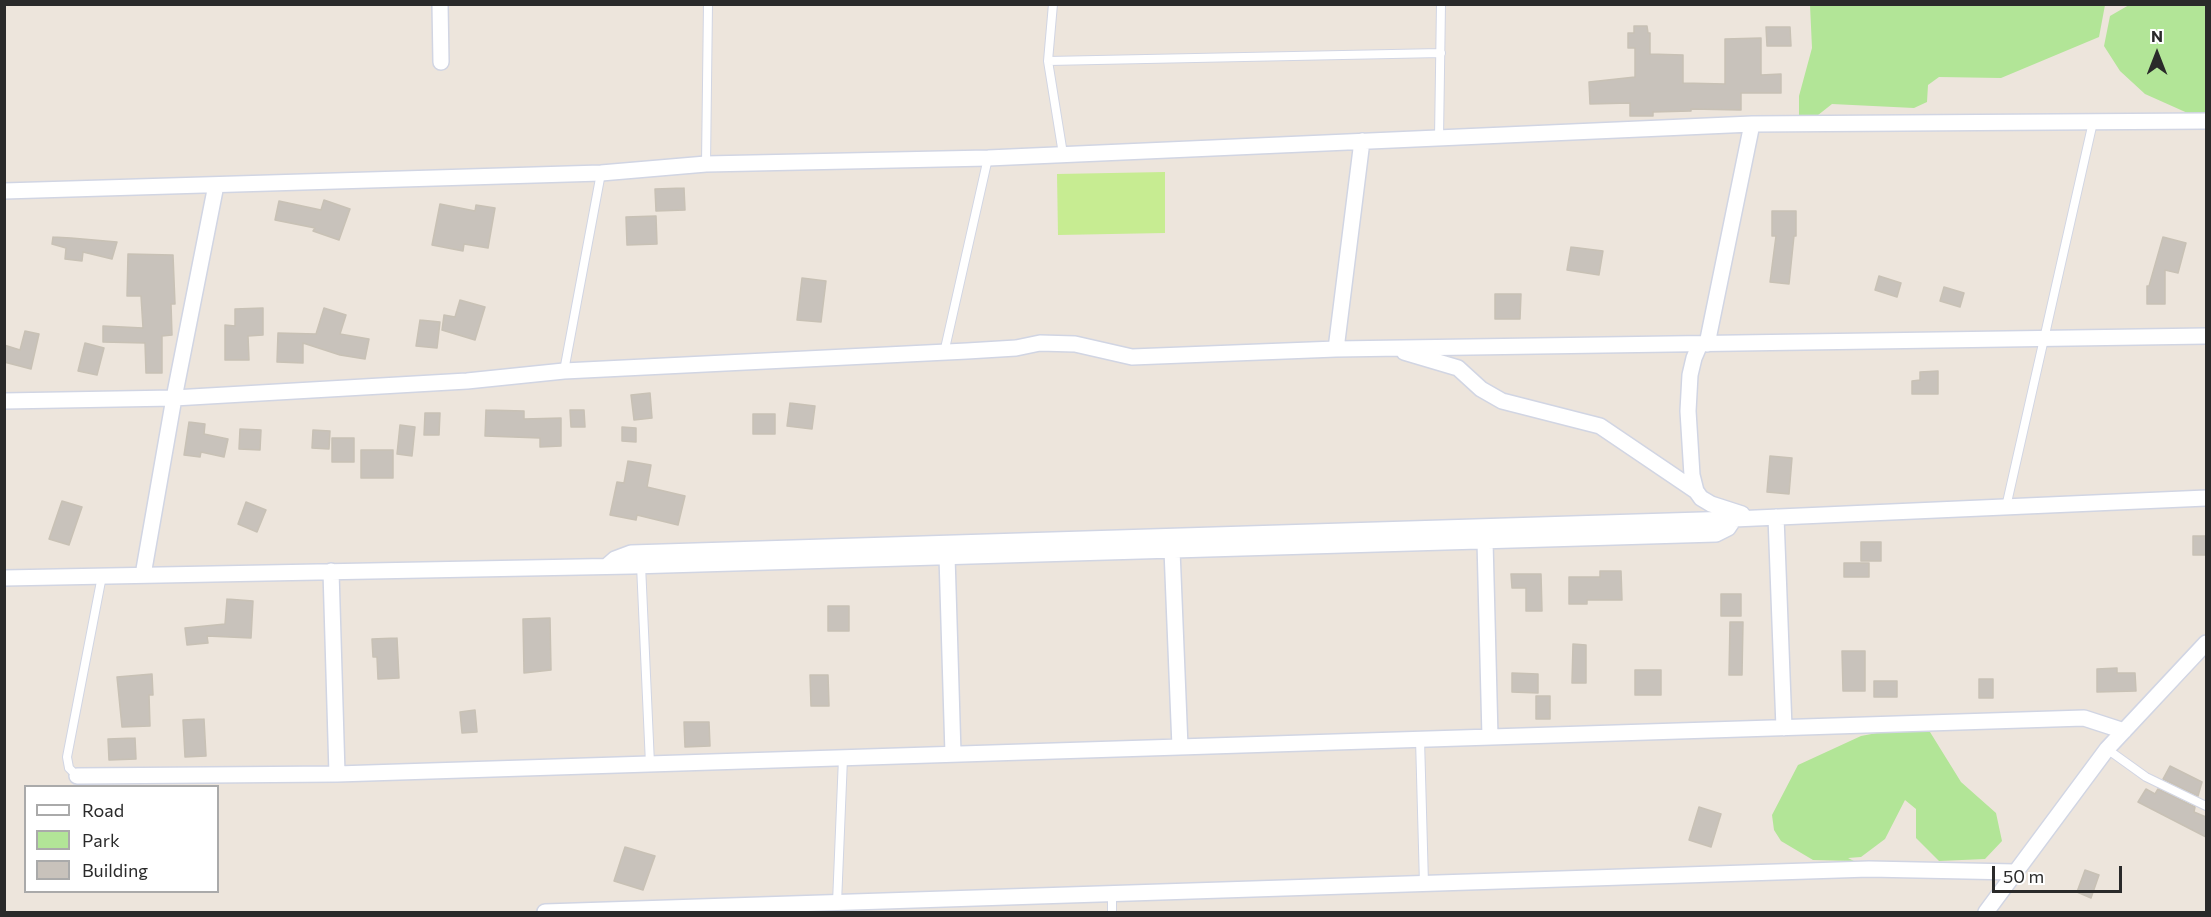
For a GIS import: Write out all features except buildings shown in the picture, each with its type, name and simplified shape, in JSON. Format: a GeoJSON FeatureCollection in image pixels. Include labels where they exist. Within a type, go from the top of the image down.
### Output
{"type":"FeatureCollection","features":[{"type":"Feature","properties":{"kind":"street"},"geometry":{"type":"LineString","coordinates":[[440,4],[441,63]]}},
{"type":"Feature","properties":{"kind":"street"},"geometry":{"type":"LineString","coordinates":[[4,191],[601,173],[706,164],[988,158],[1752,124],[2206,121]]}},
{"type":"Feature","properties":{"kind":"street"},"geometry":{"type":"LineString","coordinates":[[1696,491],[1692,475],[1688,411],[1690,375],[1694,358],[1704,344],[1752,124]]}},
{"type":"Feature","properties":{"kind":"street"},"geometry":{"type":"LineString","coordinates":[[1336,349],[1362,141]]}},
{"type":"Feature","properties":{"kind":"street"},"geometry":{"type":"LineString","coordinates":[[143,575],[174,398],[216,186]]}},
{"type":"Feature","properties":{"kind":"street"},"geometry":{"type":"LineString","coordinates":[[4,401],[174,398],[467,381],[564,371],[944,353],[1016,348],[1040,343],[1075,344],[1132,357],[1336,349],[2206,336]]}},
{"type":"Feature","properties":{"kind":"street"},"geometry":{"type":"LineString","coordinates":[[1390,348],[1458,368],[1481,389],[1502,401],[1600,426],[1696,491],[1701,498],[1711,504],[1754,518]]}},
{"type":"Feature","properties":{"kind":"street"},"geometry":{"type":"LineString","coordinates":[[607,566],[615,559],[631,553],[1734,519],[2206,498]]}},
{"type":"Feature","properties":{"kind":"street"},"geometry":{"type":"LineString","coordinates":[[1776,517],[1784,728]]}},
{"type":"Feature","properties":{"kind":"street"},"geometry":{"type":"LineString","coordinates":[[4,578],[607,566],[1716,534],[1728,528],[1734,519]]}},
{"type":"Feature","properties":{"kind":"street"},"geometry":{"type":"LineString","coordinates":[[1485,541],[1490,737]]}},
{"type":"Feature","properties":{"kind":"street"},"geometry":{"type":"LineString","coordinates":[[1172,550],[1180,747]]}},
{"type":"Feature","properties":{"kind":"street"},"geometry":{"type":"LineString","coordinates":[[947,556],[953,754]]}},
{"type":"Feature","properties":{"kind":"street"},"geometry":{"type":"LineString","coordinates":[[331,571],[337,774]]}},
{"type":"Feature","properties":{"kind":"street"},"geometry":{"type":"LineString","coordinates":[[1986,912],[2107,749],[2206,643]]}},
{"type":"Feature","properties":{"kind":"street"},"geometry":{"type":"LineString","coordinates":[[77,776],[337,774],[2084,718],[2124,731]]}},
{"type":"Feature","properties":{"kind":"street"},"geometry":{"type":"LineString","coordinates":[[545,912],[1869,869],[2015,872]]}},
{"type":"Feature","properties":{"kind":"lane"},"geometry":{"type":"LineString","coordinates":[[706,164],[708,4]]}},
{"type":"Feature","properties":{"kind":"lane"},"geometry":{"type":"LineString","coordinates":[[1053,4],[1048,61],[1063,154]]}},
{"type":"Feature","properties":{"kind":"lane"},"geometry":{"type":"LineString","coordinates":[[1439,138],[1441,4]]}},
{"type":"Feature","properties":{"kind":"lane"},"geometry":{"type":"LineString","coordinates":[[1048,61],[1441,53]]}},
{"type":"Feature","properties":{"kind":"lane"},"geometry":{"type":"LineString","coordinates":[[2006,507],[2093,122]]}},
{"type":"Feature","properties":{"kind":"lane"},"geometry":{"type":"LineString","coordinates":[[944,353],[988,158]]}},
{"type":"Feature","properties":{"kind":"lane"},"geometry":{"type":"LineString","coordinates":[[564,371],[601,173]]}},
{"type":"Feature","properties":{"kind":"lane"},"geometry":{"type":"LineString","coordinates":[[641,565],[650,764]]}},
{"type":"Feature","properties":{"kind":"lane"},"geometry":{"type":"LineString","coordinates":[[77,776],[69,768],[67,757],[102,576]]}},
{"type":"Feature","properties":{"kind":"lane"},"geometry":{"type":"LineString","coordinates":[[1420,739],[1424,884]]}},
{"type":"Feature","properties":{"kind":"lane"},"geometry":{"type":"LineString","coordinates":[[2107,749],[2146,777],[2206,806]]}},
{"type":"Feature","properties":{"kind":"lane"},"geometry":{"type":"LineString","coordinates":[[837,903],[843,758]]}},
{"type":"Feature","properties":{"kind":"lane"},"geometry":{"type":"LineString","coordinates":[[1112,894],[1112,912]]}},
{"type":"Feature","properties":{"kind":"green space"},"geometry":{"type":"Polygon","coordinates":[[[1810,5],[2105,5],[2099,37],[2001,78],[1939,77],[1928,85],[1927,102],[1914,108],[1832,104],[1803,127],[1799,124],[1799,96],[1812,48],[1810,5]]]}},
{"type":"Feature","properties":{"kind":"green space"},"geometry":{"type":"Polygon","coordinates":[[[2129,5],[2206,5],[2206,120],[2145,94],[2120,71],[2104,46],[2110,16],[2129,5]]]}},
{"type":"Feature","properties":{"kind":"green space"},"geometry":{"type":"Polygon","coordinates":[[[1165,172],[1165,233],[1058,235],[1057,174],[1165,172]]]}},
{"type":"Feature","properties":{"kind":"green space"},"geometry":{"type":"Polygon","coordinates":[[[1903,728],[1930,732],[1961,782],[1996,813],[2002,841],[1985,859],[1939,861],[1916,838],[1916,809],[1905,800],[1885,839],[1861,857],[1848,858],[1854,861],[1813,860],[1781,841],[1774,830],[1772,815],[1798,765],[1861,736],[1903,728]]]}}]}
